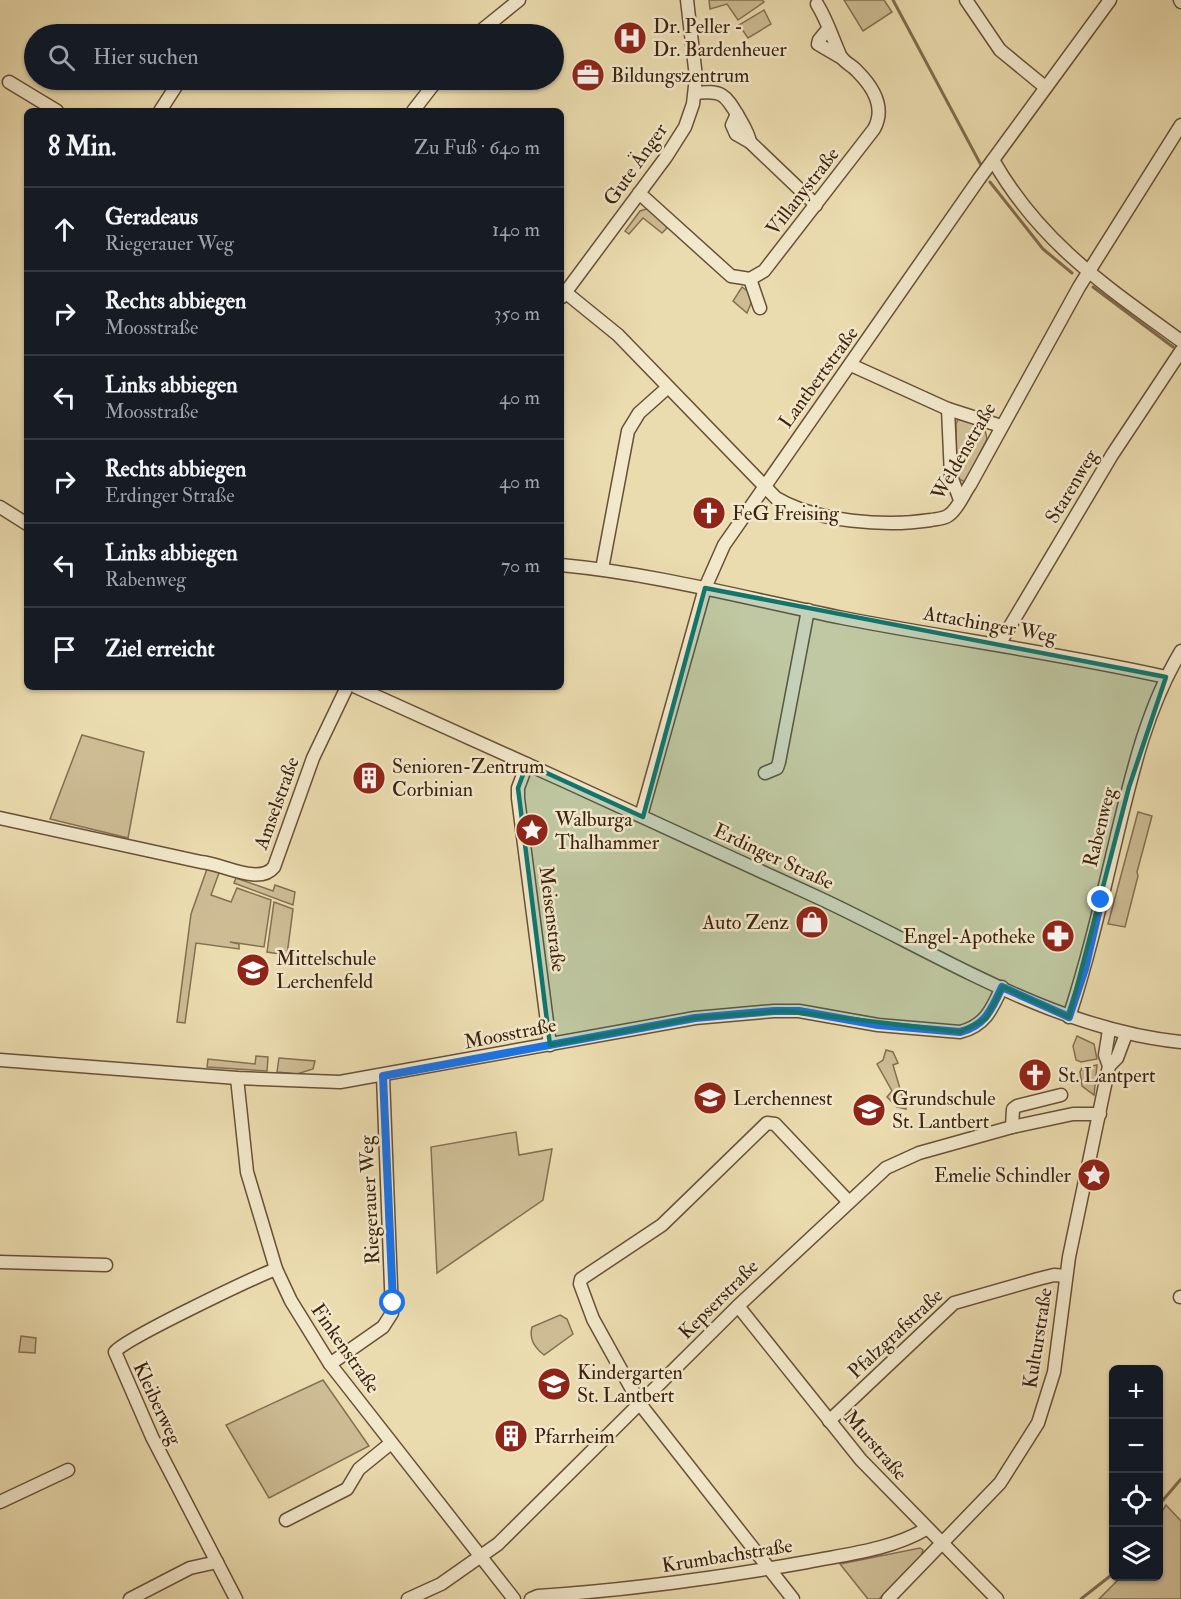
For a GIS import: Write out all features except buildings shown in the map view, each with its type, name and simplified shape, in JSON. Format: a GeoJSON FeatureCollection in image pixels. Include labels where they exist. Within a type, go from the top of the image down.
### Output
{"type":"FeatureCollection","features":[{"type":"Feature","properties":{"kind":"street"},"geometry":{"type":"LineString","coordinates":[[489,24],[519,0]]}},
{"type":"Feature","properties":{"kind":"street","name":"Gute Änger"},"geometry":{"type":"LineString","coordinates":[[564,294],[685,127],[695,93],[695,55],[687,0]]}},
{"type":"Feature","properties":{"kind":"street"},"geometry":{"type":"LineString","coordinates":[[966,0],[1000,50],[1045,87]]}},
{"type":"Feature","properties":{"kind":"street","name":"Lantbertstraße"},"geometry":{"type":"LineString","coordinates":[[641,816],[705,588],[724,545],[993,160],[1110,0]]}},
{"type":"Feature","properties":{"kind":"street","name":"Villanystraße"},"geometry":{"type":"LineString","coordinates":[[750,279],[764,271],[878,121],[880,110],[877,101],[857,71],[842,58],[828,29],[825,16],[817,4]]}},
{"type":"Feature","properties":{"kind":"street"},"geometry":{"type":"LineString","coordinates":[[9,82],[52,108]]}},
{"type":"Feature","properties":{"kind":"street"},"geometry":{"type":"LineString","coordinates":[[162,108],[174,90]]}},
{"type":"Feature","properties":{"kind":"street"},"geometry":{"type":"LineString","coordinates":[[415,108],[429,90]]}},
{"type":"Feature","properties":{"kind":"street"},"geometry":{"type":"LineString","coordinates":[[695,93],[709,91],[724,96],[737,114],[732,129],[741,139],[750,142],[816,205]]}},
{"type":"Feature","properties":{"kind":"street","name":"Weldenstraße"},"geometry":{"type":"LineString","coordinates":[[564,296],[618,335],[763,487],[791,506],[842,518],[894,524],[947,516],[960,500],[1089,273],[1181,125]]}},
{"type":"Feature","properties":{"kind":"street"},"geometry":{"type":"LineString","coordinates":[[993,160],[1007,185],[1039,227],[1089,273],[1181,341]]}},
{"type":"Feature","properties":{"kind":"street"},"geometry":{"type":"LineString","coordinates":[[639,193],[731,276],[750,279],[760,308]]}},
{"type":"Feature","properties":{"kind":"street","name":"Starenweg"},"geometry":{"type":"LineString","coordinates":[[1000,643],[1112,455],[1181,351]]}},
{"type":"Feature","properties":{"kind":"street"},"geometry":{"type":"LineString","coordinates":[[851,365],[948,409],[1001,426]]}},
{"type":"Feature","properties":{"kind":"street"},"geometry":{"type":"LineString","coordinates":[[602,569],[628,431],[639,413],[667,388]]}},
{"type":"Feature","properties":{"kind":"street"},"geometry":{"type":"LineString","coordinates":[[948,409],[951,476],[960,500]]}},
{"type":"Feature","properties":{"kind":"street"},"geometry":{"type":"LineString","coordinates":[[0,507],[24,522]]}},
{"type":"Feature","properties":{"kind":"street","name":"Attachinger Weg"},"geometry":{"type":"LineString","coordinates":[[564,565],[655,576],[808,610],[1000,643],[1166,677]]}},
{"type":"Feature","properties":{"kind":"street"},"geometry":{"type":"LineString","coordinates":[[765,773],[777,768],[779,762],[808,610]]}},
{"type":"Feature","properties":{"kind":"street","name":"Rabenweg"},"geometry":{"type":"LineString","coordinates":[[1069,1017],[1085,969],[1129,787],[1155,702],[1181,651]]}},
{"type":"Feature","properties":{"kind":"street","name":"Amselstraße"},"geometry":{"type":"LineString","coordinates":[[0,818],[206,862],[255,875],[272,871],[313,758],[346,690]]}},
{"type":"Feature","properties":{"kind":"street","name":"Erdinger Straße"},"geometry":{"type":"LineString","coordinates":[[363,690],[818,897],[1002,987],[1069,1017],[1126,1034],[1181,1042]]}},
{"type":"Feature","properties":{"kind":"street","name":"Meisenstraße"},"geometry":{"type":"LineString","coordinates":[[527,764],[518,788],[518,798],[550,1045]]}},
{"type":"Feature","properties":{"kind":"street","name":"Moosstraße"},"geometry":{"type":"LineString","coordinates":[[0,1060],[314,1083],[383,1076],[695,1018],[774,1011],[799,1011],[878,1025],[960,1032],[970,1030],[986,1019],[1002,987]]}},
{"type":"Feature","properties":{"kind":"street","name":"Kulturstraße"},"geometry":{"type":"LineString","coordinates":[[888,1599],[1000,1483],[1038,1424],[1054,1372],[1066,1276],[1109,1066],[1105,1055],[1109,1030]]}},
{"type":"Feature","properties":{"kind":"street","name":"Kulturstraße"},"geometry":{"type":"LineString","coordinates":[[1109,1066],[1118,1058],[1126,1034]]}},
{"type":"Feature","properties":{"kind":"street","name":"Riegerauer Weg"},"geometry":{"type":"LineString","coordinates":[[330,1364],[383,1326],[393,1313],[383,1076]]}},
{"type":"Feature","properties":{"kind":"street","name":"Finkenstraße"},"geometry":{"type":"LineString","coordinates":[[237,1078],[247,1173],[276,1269],[306,1328],[330,1364],[514,1599]]}},
{"type":"Feature","properties":{"kind":"street"},"geometry":{"type":"LineString","coordinates":[[1012,1127],[1013,1109],[1017,1106],[1061,1095]]}},
{"type":"Feature","properties":{"kind":"street","name":"Kepserstraße"},"geometry":{"type":"LineString","coordinates":[[408,1599],[441,1584],[482,1557],[738,1306],[878,1174],[904,1159],[1012,1127],[1073,1114],[1100,1114]]}},
{"type":"Feature","properties":{"kind":"street"},"geometry":{"type":"LineString","coordinates":[[793,1599],[640,1404],[593,1319],[580,1284],[584,1274],[628,1250],[662,1225],[767,1123],[775,1124],[848,1201]]}},
{"type":"Feature","properties":{"kind":"street"},"geometry":{"type":"LineString","coordinates":[[0,1262],[106,1265]]}},
{"type":"Feature","properties":{"kind":"street","name":"Kleiberweg"},"geometry":{"type":"LineString","coordinates":[[236,1599],[152,1437],[115,1352],[118,1347],[276,1269]]}},
{"type":"Feature","properties":{"kind":"street","name":"Pfalzgrafstraße"},"geometry":{"type":"LineString","coordinates":[[829,1421],[954,1303],[1054,1275],[1066,1276]]}},
{"type":"Feature","properties":{"kind":"street","name":"Murstraße"},"geometry":{"type":"LineString","coordinates":[[738,1306],[829,1421],[926,1529],[944,1543],[997,1599]]}},
{"type":"Feature","properties":{"kind":"street"},"geometry":{"type":"LineString","coordinates":[[286,1520],[347,1489],[359,1469],[391,1443]]}},
{"type":"Feature","properties":{"kind":"street"},"geometry":{"type":"LineString","coordinates":[[0,1502],[68,1470]]}},
{"type":"Feature","properties":{"kind":"street","name":"Krumbachstraße"},"geometry":{"type":"LineString","coordinates":[[531,1599],[538,1596],[646,1587],[771,1569],[885,1546],[926,1529]]}},
{"type":"Feature","properties":{"kind":"street"},"geometry":{"type":"LineString","coordinates":[[130,1599],[190,1568],[217,1562]]}},
{"type":"Feature","properties":{"kind":"street"},"geometry":{"type":"LineString","coordinates":[[646,1587],[654,1599]]}},
{"type":"Feature","properties":{"kind":"highlighted area"},"geometry":{"type":"Polygon","coordinates":[[[705,588],[1166,677],[1129,787],[1069,1017],[1003,987],[986,1019],[960,1032],[785,1011],[695,1018],[550,1045],[518,788],[527,764],[643,817],[705,588]]]}},
{"type":"Feature","properties":{"kind":"shaded area"},"geometry":{"type":"Polygon","coordinates":[[[709,0],[762,0],[764,2],[738,20],[727,4],[710,9],[709,0]]]}},
{"type":"Feature","properties":{"kind":"shaded area"},"geometry":{"type":"Polygon","coordinates":[[[844,0],[884,0],[892,12],[863,31],[844,0]]]}},
{"type":"Feature","properties":{"kind":"shaded area"},"geometry":{"type":"Polygon","coordinates":[[[764,10],[771,24],[748,38],[739,25],[764,10]]]}},
{"type":"Feature","properties":{"kind":"shaded area"},"geometry":{"type":"Polygon","coordinates":[[[646,209],[656,213],[667,228],[662,233],[643,218],[629,234],[625,231],[640,211],[646,209]]]}},
{"type":"Feature","properties":{"kind":"shaded area"},"geometry":{"type":"Polygon","coordinates":[[[742,287],[750,293],[752,301],[747,313],[733,301],[742,287]]]}},
{"type":"Feature","properties":{"kind":"shaded area"},"geometry":{"type":"Polygon","coordinates":[[[959,417],[984,425],[987,439],[965,482],[959,479],[957,473],[956,424],[959,417]]]}},
{"type":"Feature","properties":{"kind":"shaded area"},"geometry":{"type":"Polygon","coordinates":[[[82,735],[144,752],[128,838],[50,819],[82,735]]]}},
{"type":"Feature","properties":{"kind":"shaded area"},"geometry":{"type":"Polygon","coordinates":[[[1138,812],[1152,816],[1125,927],[1108,924],[1138,812]]]}},
{"type":"Feature","properties":{"kind":"shaded area"},"geometry":{"type":"Polygon","coordinates":[[[207,869],[219,873],[211,895],[231,902],[237,888],[271,900],[264,947],[230,942],[239,944],[239,949],[196,943],[185,1023],[177,1022],[191,914],[207,869]]]}},
{"type":"Feature","properties":{"kind":"shaded area"},"geometry":{"type":"Polygon","coordinates":[[[236,878],[273,891],[275,885],[295,892],[293,905],[234,883],[236,878]]]}},
{"type":"Feature","properties":{"kind":"shaded area"},"geometry":{"type":"Polygon","coordinates":[[[274,902],[293,909],[287,955],[267,952],[274,902]]]}},
{"type":"Feature","properties":{"kind":"shaded area"},"geometry":{"type":"Polygon","coordinates":[[[1077,1036],[1094,1044],[1097,1059],[1081,1062],[1076,1060],[1073,1046],[1077,1036]]]}},
{"type":"Feature","properties":{"kind":"shaded area"},"geometry":{"type":"Polygon","coordinates":[[[886,1050],[893,1052],[898,1063],[893,1065],[906,1109],[897,1107],[887,1097],[892,1091],[877,1064],[883,1060],[886,1050]]]}},
{"type":"Feature","properties":{"kind":"shaded area"},"geometry":{"type":"Polygon","coordinates":[[[256,1056],[268,1057],[267,1071],[207,1067],[208,1059],[255,1064],[256,1056]]]}},
{"type":"Feature","properties":{"kind":"shaded area"},"geometry":{"type":"Polygon","coordinates":[[[279,1058],[315,1061],[313,1069],[297,1074],[277,1072],[279,1058]]]}},
{"type":"Feature","properties":{"kind":"shaded area"},"geometry":{"type":"Polygon","coordinates":[[[1097,1065],[1094,1095],[1082,1086],[1080,1072],[1082,1068],[1097,1065]]]}},
{"type":"Feature","properties":{"kind":"shaded area"},"geometry":{"type":"Polygon","coordinates":[[[516,1132],[519,1155],[552,1149],[543,1200],[437,1273],[431,1147],[516,1132]]]}},
{"type":"Feature","properties":{"kind":"shaded area"},"geometry":{"type":"Polygon","coordinates":[[[560,1315],[567,1319],[573,1334],[544,1355],[533,1343],[532,1327],[560,1315]]]}},
{"type":"Feature","properties":{"kind":"shaded area"},"geometry":{"type":"Polygon","coordinates":[[[21,1336],[36,1338],[35,1353],[19,1352],[21,1336]]]}},
{"type":"Feature","properties":{"kind":"shaded area"},"geometry":{"type":"Polygon","coordinates":[[[323,1380],[369,1446],[269,1498],[226,1425],[323,1380]]]}},
{"type":"Feature","properties":{"kind":"shaded area"},"geometry":{"type":"Polygon","coordinates":[[[1166,1505],[1181,1521],[1181,1599],[1099,1599],[1117,1581],[1163,1581],[1163,1510],[1166,1505]]]}},
{"type":"Feature","properties":{"kind":"shaded area"},"geometry":{"type":"Polygon","coordinates":[[[920,1548],[923,1550],[921,1556],[879,1599],[868,1599],[840,1564],[920,1548]]]}},
{"type":"Feature","properties":{"kind":"waterway"},"geometry":{"type":"LineString","coordinates":[[893,0],[981,165]]}},
{"type":"Feature","properties":{"kind":"waterway"},"geometry":{"type":"LineString","coordinates":[[990,182],[1043,249],[1072,273]]}},
{"type":"Feature","properties":{"kind":"waterway"},"geometry":{"type":"LineString","coordinates":[[1093,287],[1173,347]]}},
{"type":"Feature","properties":{"kind":"waterway"},"geometry":{"type":"LineString","coordinates":[[1163,1500],[1181,1479]]}},
{"type":"Feature","properties":{"kind":"waterway"},"geometry":{"type":"LineString","coordinates":[[1081,1599],[1109,1577]]}},
{"type":"Feature","properties":{"kind":"place","name":"Dr. Peller - Dr. Bardenheuer"},"geometry":{"type":"Point","coordinates":[630,38]}},
{"type":"Feature","properties":{"kind":"place","name":"Bildungszentrum"},"geometry":{"type":"Point","coordinates":[588,75]}},
{"type":"Feature","properties":{"kind":"place","name":"FeG Freising"},"geometry":{"type":"Point","coordinates":[709,513]}},
{"type":"Feature","properties":{"kind":"place","name":"Senioren-Zentrum Corbinian"},"geometry":{"type":"Point","coordinates":[369,778]}},
{"type":"Feature","properties":{"kind":"place","name":"Walburga Thalhammer"},"geometry":{"type":"Point","coordinates":[532,830]}},
{"type":"Feature","properties":{"kind":"place","name":"Auto Zenz"},"geometry":{"type":"Point","coordinates":[812,922]}},
{"type":"Feature","properties":{"kind":"place","name":"Engel-Apotheke"},"geometry":{"type":"Point","coordinates":[1058,936]}},
{"type":"Feature","properties":{"kind":"place","name":"Mittelschule Lerchenfeld"},"geometry":{"type":"Point","coordinates":[253,970]}},
{"type":"Feature","properties":{"kind":"place","name":"St. Lantpert"},"geometry":{"type":"Point","coordinates":[1035,1075]}},
{"type":"Feature","properties":{"kind":"place","name":"Lerchennest"},"geometry":{"type":"Point","coordinates":[710,1098]}},
{"type":"Feature","properties":{"kind":"place","name":"Grundschule St. Lantbert"},"geometry":{"type":"Point","coordinates":[869,1110]}},
{"type":"Feature","properties":{"kind":"place","name":"Emelie Schindler"},"geometry":{"type":"Point","coordinates":[1094,1175]}},
{"type":"Feature","properties":{"kind":"place","name":"Kindergarten St. Lantbert"},"geometry":{"type":"Point","coordinates":[554,1384]}},
{"type":"Feature","properties":{"kind":"place","name":"Pfarrheim"},"geometry":{"type":"Point","coordinates":[511,1436]}},
{"type":"Feature","properties":{"kind":"route"},"geometry":{"type":"LineString","coordinates":[[393,1303],[383,1076],[695,1018],[774,1011],[799,1011],[878,1025],[960,1032],[970,1030],[986,1019],[1002,987],[1069,1017],[1085,969],[1101,900]]}}]}
